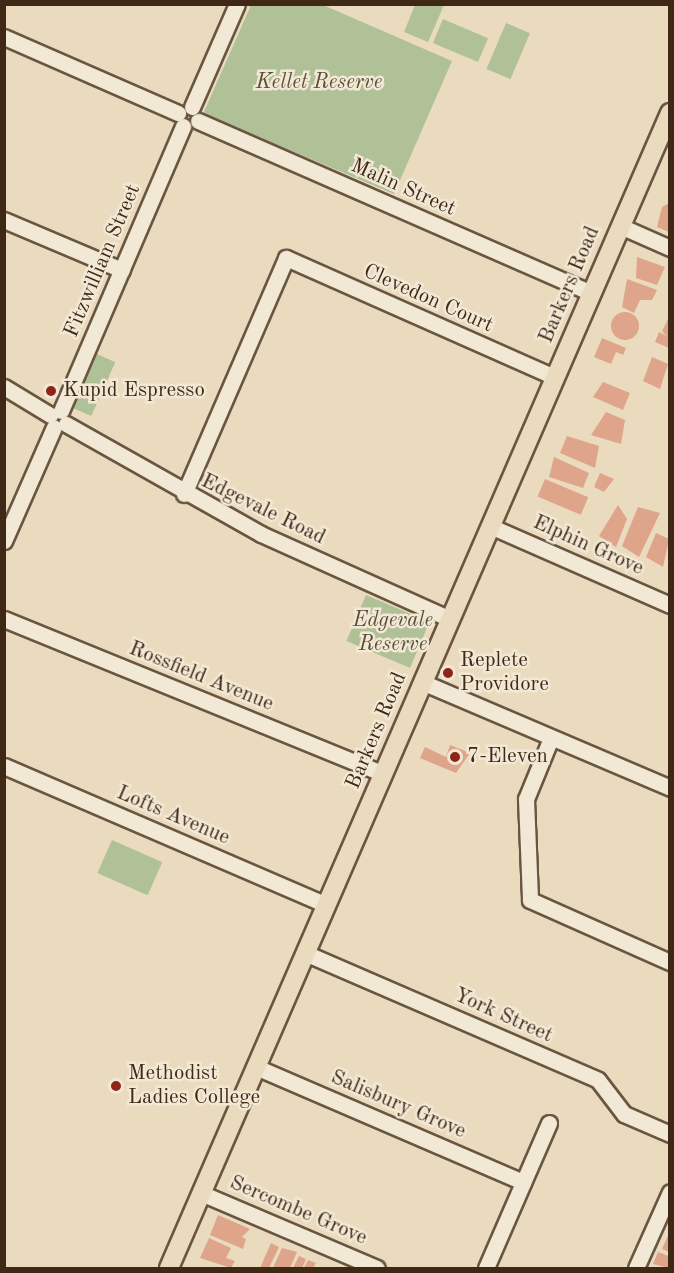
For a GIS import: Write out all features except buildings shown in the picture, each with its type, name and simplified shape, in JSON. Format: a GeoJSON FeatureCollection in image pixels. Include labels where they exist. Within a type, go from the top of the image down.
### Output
{"type":"FeatureCollection","features":[{"type":"Feature","properties":{"kind":"main road","name":"Barkers Road"},"geometry":{"type":"LineString","coordinates":[[169,1269],[669,112]]}},
{"type":"Feature","properties":{"kind":"street","name":"Fitzwilliam Street"},"geometry":{"type":"LineString","coordinates":[[4,541],[9,516],[58,419],[237,4]]}},
{"type":"Feature","properties":{"kind":"street","name":"Malin Street"},"geometry":{"type":"LineString","coordinates":[[4,37],[591,293]]}},
{"type":"Feature","properties":{"kind":"street"},"geometry":{"type":"LineString","coordinates":[[4,220],[122,270]]}},
{"type":"Feature","properties":{"kind":"street"},"geometry":{"type":"LineString","coordinates":[[620,226],[669,248]]}},
{"type":"Feature","properties":{"kind":"street","name":"Clevedon Court"},"geometry":{"type":"LineString","coordinates":[[184,494],[286,258],[555,377]]}},
{"type":"Feature","properties":{"kind":"street","name":"Edgevale Road"},"geometry":{"type":"LineString","coordinates":[[4,387],[184,494],[450,618]]}},
{"type":"Feature","properties":{"kind":"street","name":"Elphin Grove"},"geometry":{"type":"LineString","coordinates":[[490,526],[669,605]]}},
{"type":"Feature","properties":{"kind":"street","name":"Rossfield Avenue"},"geometry":{"type":"LineString","coordinates":[[4,619],[382,774]]}},
{"type":"Feature","properties":{"kind":"street"},"geometry":{"type":"LineString","coordinates":[[422,682],[669,788]]}},
{"type":"Feature","properties":{"kind":"street"},"geometry":{"type":"LineString","coordinates":[[551,738],[526,799],[530,900],[669,962]]}},
{"type":"Feature","properties":{"kind":"street","name":"Lofts Avenue"},"geometry":{"type":"LineString","coordinates":[[4,766],[326,905]]}},
{"type":"Feature","properties":{"kind":"street","name":"York Street"},"geometry":{"type":"LineString","coordinates":[[305,953],[594,1078],[606,1086],[624,1114],[669,1134]]}},
{"type":"Feature","properties":{"kind":"street","name":"Salisbury Grove"},"geometry":{"type":"LineString","coordinates":[[256,1067],[523,1182]]}},
{"type":"Feature","properties":{"kind":"street"},"geometry":{"type":"LineString","coordinates":[[486,1269],[549,1123]]}},
{"type":"Feature","properties":{"kind":"street"},"geometry":{"type":"LineString","coordinates":[[636,1269],[669,1192]]}},
{"type":"Feature","properties":{"kind":"street","name":"Sercombe Grove"},"geometry":{"type":"LineString","coordinates":[[201,1193],[377,1269]]}},
{"type":"Feature","properties":{"kind":"green space","name":"Kellet Reserve"},"geometry":{"type":"Polygon","coordinates":[[[251,5],[323,5],[452,61],[394,194],[203,114],[251,5]]]}},
{"type":"Feature","properties":{"kind":"green space"},"geometry":{"type":"Polygon","coordinates":[[[415,5],[444,5],[428,42],[404,32],[415,5]]]}},
{"type":"Feature","properties":{"kind":"green space"},"geometry":{"type":"Polygon","coordinates":[[[443,19],[488,38],[478,62],[433,43],[443,19]]]}},
{"type":"Feature","properties":{"kind":"green space"},"geometry":{"type":"Polygon","coordinates":[[[506,23],[530,33],[510,79],[486,69],[506,23]]]}},
{"type":"Feature","properties":{"kind":"green space"},"geometry":{"type":"Polygon","coordinates":[[[97,354],[115,362],[91,416],[73,408],[97,354]]]}},
{"type":"Feature","properties":{"kind":"green space","name":"Edgevale Reserve"},"geometry":{"type":"Polygon","coordinates":[[[366,595],[430,622],[410,668],[346,641],[366,595]]]}},
{"type":"Feature","properties":{"kind":"green space"},"geometry":{"type":"Polygon","coordinates":[[[112,840],[162,862],[148,895],[97,873],[112,840]]]}},
{"type":"Feature","properties":{"kind":"place","name":"Kupid Espresso"},"geometry":{"type":"Point","coordinates":[51,391]}},
{"type":"Feature","properties":{"kind":"place","name":"Replete Providore"},"geometry":{"type":"Point","coordinates":[448,673]}},
{"type":"Feature","properties":{"kind":"place","name":"7-Eleven"},"geometry":{"type":"Point","coordinates":[455,757]}},
{"type":"Feature","properties":{"kind":"place","name":"Methodist Ladies College"},"geometry":{"type":"Point","coordinates":[116,1086]}}]}
